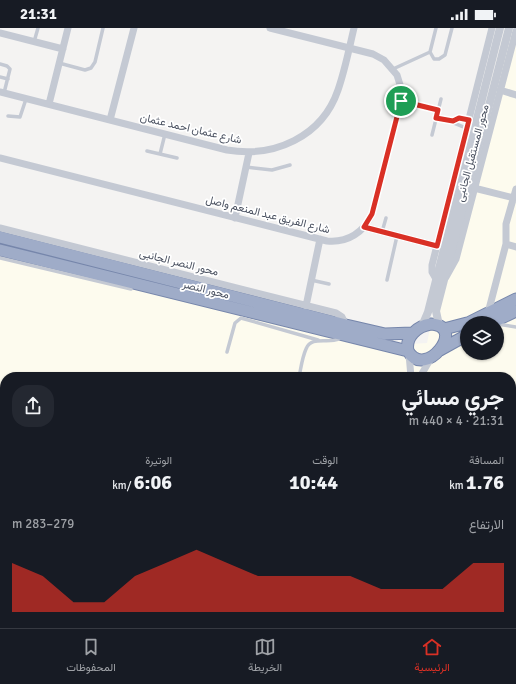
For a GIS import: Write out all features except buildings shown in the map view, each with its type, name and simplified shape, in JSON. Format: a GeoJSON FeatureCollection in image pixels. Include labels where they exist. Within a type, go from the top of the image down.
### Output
{"type":"FeatureCollection","features":[{"type":"Feature","properties":{"kind":"highway","name":"محور النصر"},"geometry":{"type":"LineString","coordinates":[[0,237],[137,282]]}},
{"type":"Feature","properties":{"kind":"highway","name":"محور النصر"},"geometry":{"type":"LineString","coordinates":[[0,250],[345,331],[387,347],[409,353]]}},
{"type":"Feature","properties":{"kind":"highway"},"geometry":{"type":"LineString","coordinates":[[496,316],[516,299]]}},
{"type":"Feature","properties":{"kind":"highway"},"geometry":{"type":"LineString","coordinates":[[502,316],[516,311]]}},
{"type":"Feature","properties":{"kind":"highway"},"geometry":{"type":"LineString","coordinates":[[460,324],[442,327],[431,324],[422,326],[412,333],[407,344],[409,353],[420,360],[460,339]]}},
{"type":"Feature","properties":{"kind":"highway"},"geometry":{"type":"LineString","coordinates":[[434,354],[445,340],[442,327]]}},
{"type":"Feature","properties":{"kind":"highway","name":"محور النصر"},"geometry":{"type":"LineString","coordinates":[[345,331],[390,334],[412,333]]}},
{"type":"Feature","properties":{"kind":"highway"},"geometry":{"type":"LineString","coordinates":[[387,347],[390,334]]}},
{"type":"Feature","properties":{"kind":"street"},"geometry":{"type":"LineString","coordinates":[[49,104],[68,28]]}},
{"type":"Feature","properties":{"kind":"street"},"geometry":{"type":"LineString","coordinates":[[110,120],[134,28]]}},
{"type":"Feature","properties":{"kind":"street","name":"شارع الفريق عبد المنعم واصل"},"geometry":{"type":"LineString","coordinates":[[0,158],[320,240],[332,242],[342,240],[356,234],[364,227],[372,214],[401,101],[400,81],[393,69],[379,57],[270,28]]}},
{"type":"Feature","properties":{"kind":"street","name":"شارع عثمان احمد عثمان"},"geometry":{"type":"LineString","coordinates":[[2,93],[227,150],[249,152],[272,150],[288,144],[304,135],[321,120],[338,90],[354,28]]}},
{"type":"Feature","properties":{"kind":"street","name":"محور المستقبل الجانبى"},"geometry":{"type":"LineString","coordinates":[[440,279],[432,267],[492,28]]}},
{"type":"Feature","properties":{"kind":"street"},"geometry":{"type":"LineString","coordinates":[[442,327],[436,311],[440,279],[500,28]]}},
{"type":"Feature","properties":{"kind":"street"},"geometry":{"type":"LineString","coordinates":[[422,326],[469,198],[509,28]]}},
{"type":"Feature","properties":{"kind":"street","name":"محور المستقبل الجانبى"},"geometry":{"type":"LineString","coordinates":[[469,198],[474,188],[516,31]]}},
{"type":"Feature","properties":{"kind":"street"},"geometry":{"type":"LineString","coordinates":[[0,33],[63,49]]}},
{"type":"Feature","properties":{"kind":"street"},"geometry":{"type":"LineString","coordinates":[[500,90],[516,95]]}},
{"type":"Feature","properties":{"kind":"street"},"geometry":{"type":"LineString","coordinates":[[235,218],[249,152]]}},
{"type":"Feature","properties":{"kind":"street"},"geometry":{"type":"LineString","coordinates":[[474,188],[514,198]]}},
{"type":"Feature","properties":{"kind":"street"},"geometry":{"type":"LineString","coordinates":[[492,316],[506,244],[506,224],[516,189]]}},
{"type":"Feature","properties":{"kind":"street"},"geometry":{"type":"LineString","coordinates":[[364,227],[437,246]]}},
{"type":"Feature","properties":{"kind":"street","name":"محور النصر الجانبى"},"geometry":{"type":"LineString","coordinates":[[0,228],[338,314],[345,331]]}},
{"type":"Feature","properties":{"kind":"street"},"geometry":{"type":"LineString","coordinates":[[306,306],[320,240]]}},
{"type":"Feature","properties":{"kind":"street"},"geometry":{"type":"LineString","coordinates":[[506,244],[516,248]]}},
{"type":"Feature","properties":{"kind":"street"},"geometry":{"type":"LineString","coordinates":[[409,353],[411,372]]}},
{"type":"Feature","properties":{"kind":"street"},"geometry":{"type":"LineString","coordinates":[[423,372],[434,354]]}},
{"type":"Feature","properties":{"kind":"lane"},"geometry":{"type":"LineString","coordinates":[[34,42],[38,28]]}},
{"type":"Feature","properties":{"kind":"lane"},"geometry":{"type":"LineString","coordinates":[[59,63],[85,70],[91,68],[95,62],[103,28]]}},
{"type":"Feature","properties":{"kind":"lane"},"geometry":{"type":"LineString","coordinates":[[436,28],[430,52],[432,57],[436,60],[443,57],[452,28]]}},
{"type":"Feature","properties":{"kind":"lane"},"geometry":{"type":"LineString","coordinates":[[393,69],[430,52]]}},
{"type":"Feature","properties":{"kind":"lane"},"geometry":{"type":"LineString","coordinates":[[0,64],[9,67],[10,72],[2,93]]}},
{"type":"Feature","properties":{"kind":"lane"},"geometry":{"type":"LineString","coordinates":[[0,77],[8,79]]}},
{"type":"Feature","properties":{"kind":"lane"},"geometry":{"type":"LineString","coordinates":[[8,116],[20,117],[26,99]]}},
{"type":"Feature","properties":{"kind":"lane"},"geometry":{"type":"LineString","coordinates":[[432,135],[441,99]]}},
{"type":"Feature","properties":{"kind":"lane"},"geometry":{"type":"LineString","coordinates":[[401,101],[438,110]]}},
{"type":"Feature","properties":{"kind":"lane"},"geometry":{"type":"LineString","coordinates":[[436,118],[453,121],[459,118],[469,120]]}},
{"type":"Feature","properties":{"kind":"lane"},"geometry":{"type":"LineString","coordinates":[[453,121],[456,125],[467,128]]}},
{"type":"Feature","properties":{"kind":"lane"},"geometry":{"type":"LineString","coordinates":[[160,154],[165,134]]}},
{"type":"Feature","properties":{"kind":"lane"},"geometry":{"type":"LineString","coordinates":[[147,151],[176,158]]}},
{"type":"Feature","properties":{"kind":"lane"},"geometry":{"type":"LineString","coordinates":[[246,167],[276,170],[290,165]]}},
{"type":"Feature","properties":{"kind":"lane"},"geometry":{"type":"LineString","coordinates":[[382,232],[386,218]]}},
{"type":"Feature","properties":{"kind":"lane"},"geometry":{"type":"LineString","coordinates":[[387,280],[398,236]]}},
{"type":"Feature","properties":{"kind":"lane"},"geometry":{"type":"LineString","coordinates":[[0,258],[137,282]]}},
{"type":"Feature","properties":{"kind":"lane"},"geometry":{"type":"LineString","coordinates":[[311,280],[329,284]]}},
{"type":"Feature","properties":{"kind":"lane"},"geometry":{"type":"LineString","coordinates":[[227,352],[234,323],[241,318],[318,340],[332,342],[345,331]]}},
{"type":"Feature","properties":{"kind":"lane"},"geometry":{"type":"LineString","coordinates":[[504,325],[516,327]]}},
{"type":"Feature","properties":{"kind":"lane"},"geometry":{"type":"LineString","coordinates":[[300,372],[306,349],[312,342],[318,340]]}},
{"type":"Feature","properties":{"kind":"shaded area"},"geometry":{"type":"Polygon","coordinates":[[[505,28],[516,28],[516,372],[0,372],[0,243],[394,342],[411,344],[427,343],[439,285],[505,28]]]}},
{"type":"Feature","properties":{"kind":"route"},"geometry":{"type":"LineString","coordinates":[[401,101],[438,110],[436,118],[453,121],[459,118],[469,120],[437,246],[364,227],[372,214],[401,101]]}}]}
